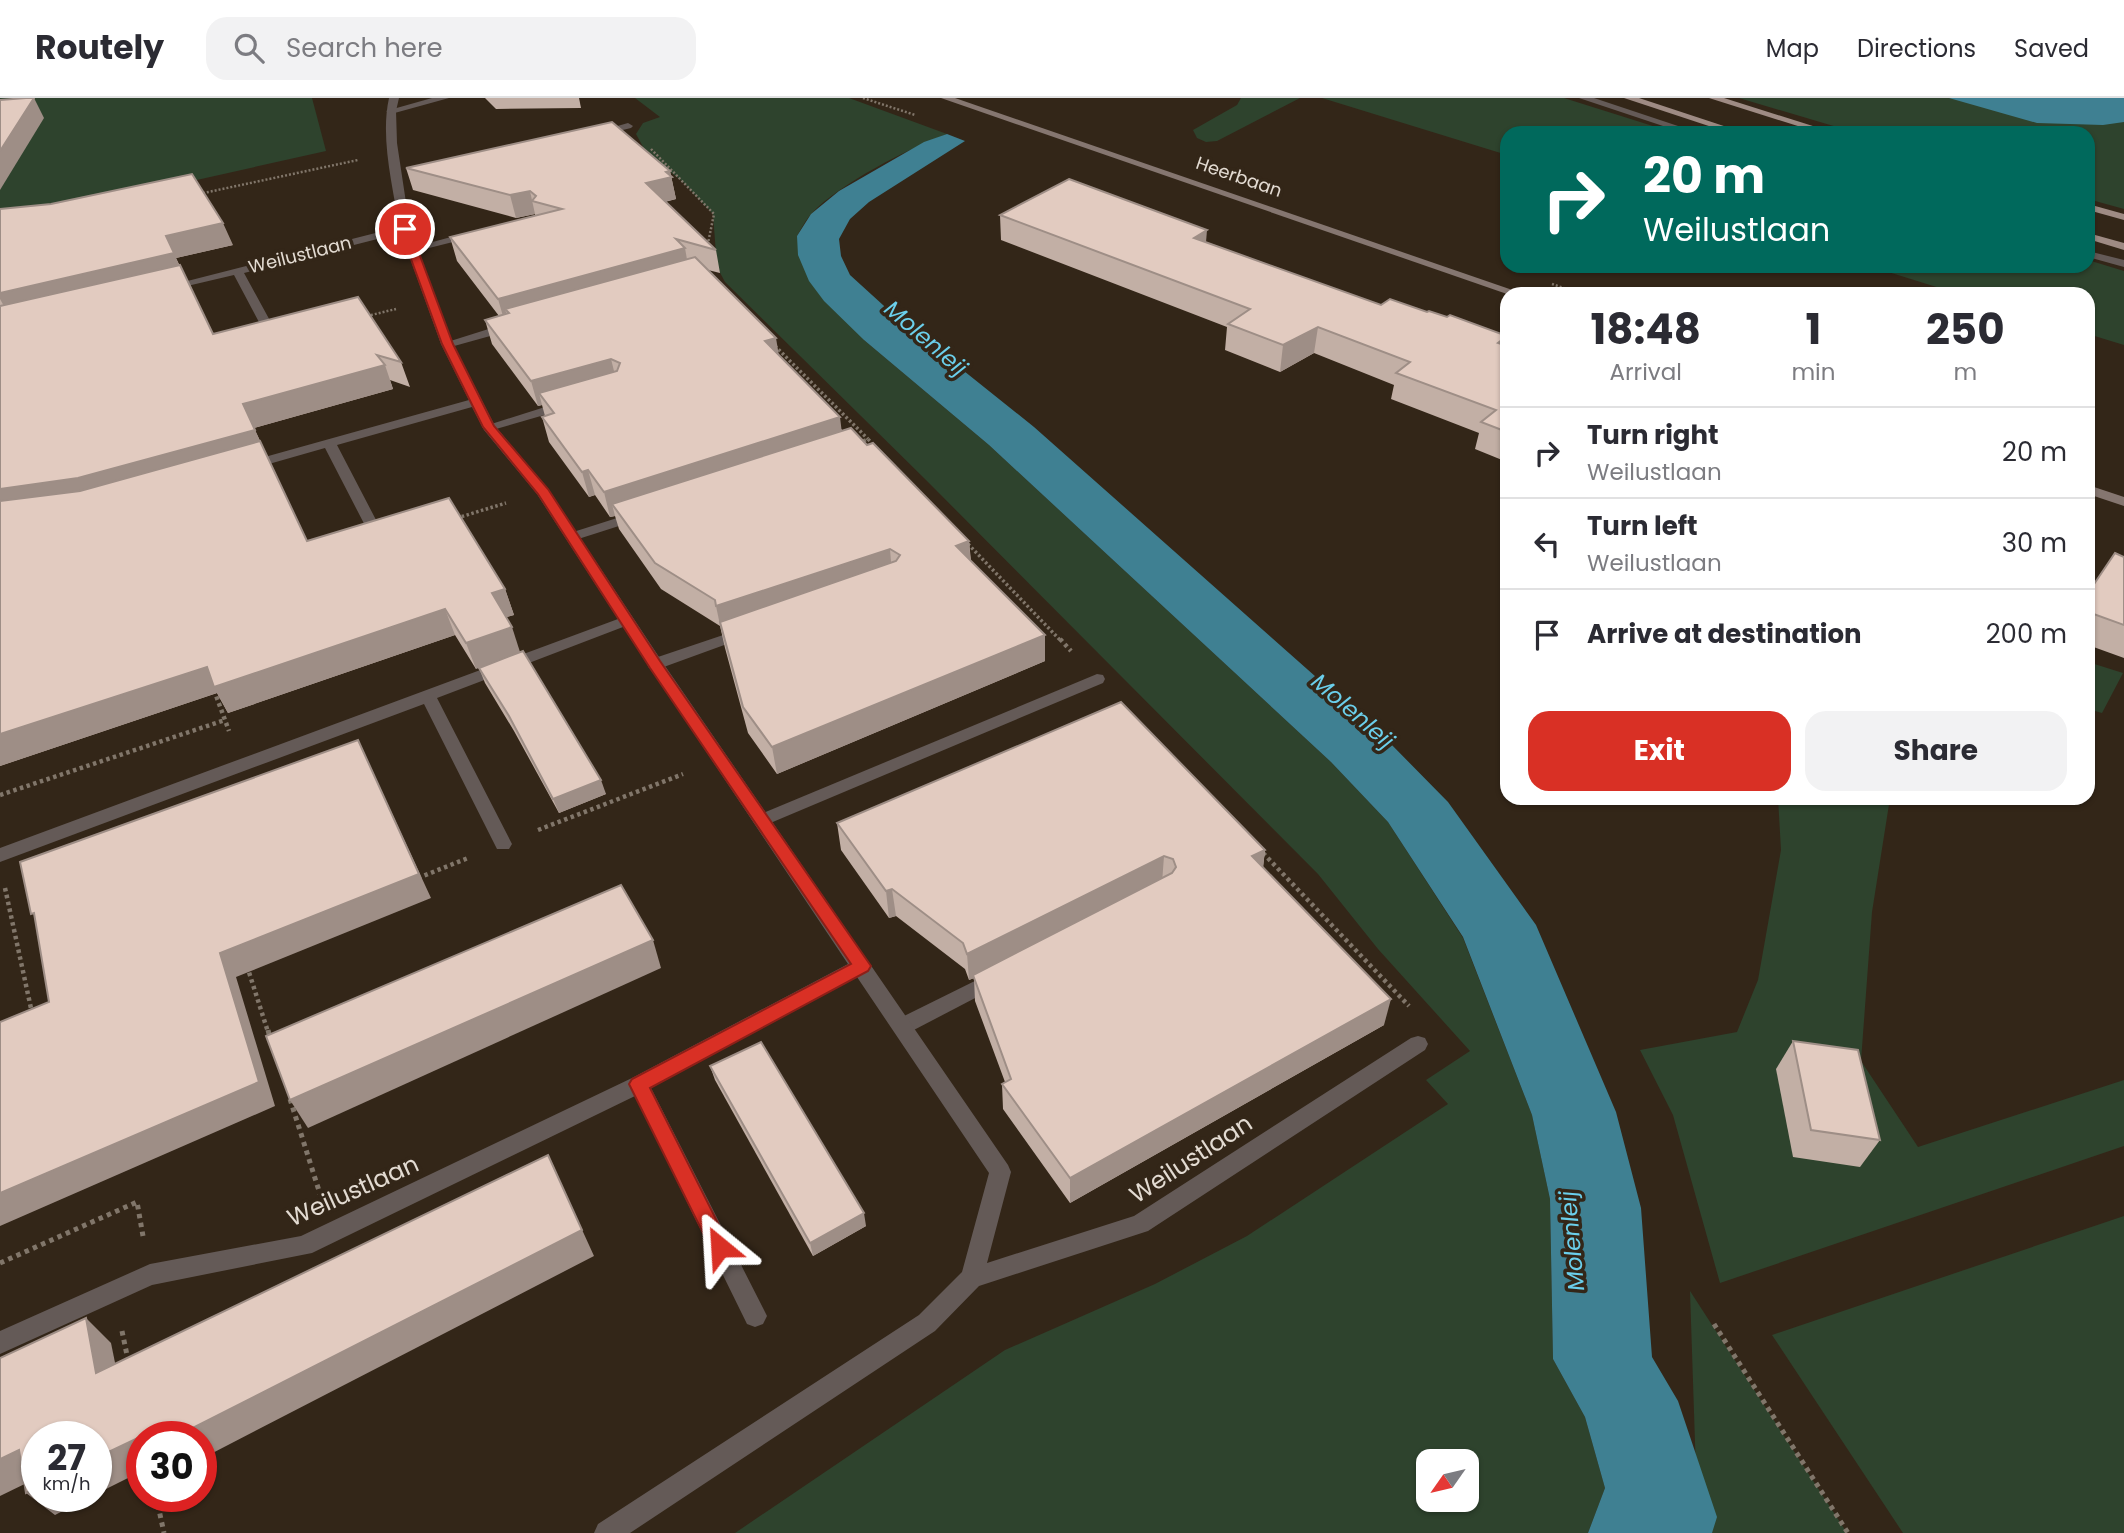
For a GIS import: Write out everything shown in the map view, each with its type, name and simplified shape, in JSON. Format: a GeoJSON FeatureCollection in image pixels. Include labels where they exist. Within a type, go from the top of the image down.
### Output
{"type":"FeatureCollection","features":[{"type":"Feature","properties":{"kind":"main road"},"geometry":{"type":"LineString","coordinates":[[1629,98],[1718,126]]}},
{"type":"Feature","properties":{"kind":"main road"},"geometry":{"type":"LineString","coordinates":[[1714,98],[1807,126]]}},
{"type":"Feature","properties":{"kind":"main road"},"geometry":{"type":"LineString","coordinates":[[2095,209],[2124,217]]}},
{"type":"Feature","properties":{"kind":"main road"},"geometry":{"type":"LineString","coordinates":[[2095,238],[2124,247]]}},
{"type":"Feature","properties":{"kind":"street"},"geometry":{"type":"LineString","coordinates":[[444,98],[392,105],[393,152],[404,178],[405,229],[447,344],[489,427],[543,492],[626,621],[1000,1172],[972,1278]]}},
{"type":"Feature","properties":{"kind":"street","name":"Heerbaan"},"geometry":{"type":"LineString","coordinates":[[946,98],[1500,288]]}},
{"type":"Feature","properties":{"kind":"street"},"geometry":{"type":"LineString","coordinates":[[1584,98],[1672,126]]}},
{"type":"Feature","properties":{"kind":"street"},"geometry":{"type":"LineString","coordinates":[[587,136],[628,126]]}},
{"type":"Feature","properties":{"kind":"street","name":"Weilustlaan"},"geometry":{"type":"LineString","coordinates":[[157,290],[405,229]]}},
{"type":"Feature","properties":{"kind":"street"},"geometry":{"type":"LineString","coordinates":[[414,249],[481,232]]}},
{"type":"Feature","properties":{"kind":"street"},"geometry":{"type":"LineString","coordinates":[[2095,256],[2124,264]]}},
{"type":"Feature","properties":{"kind":"street","name":"Weilustlaan"},"geometry":{"type":"LineString","coordinates":[[237,271],[274,339]]}},
{"type":"Feature","properties":{"kind":"street"},"geometry":{"type":"LineString","coordinates":[[447,344],[528,321]]}},
{"type":"Feature","properties":{"kind":"street"},"geometry":{"type":"LineString","coordinates":[[489,427],[579,401]]}},
{"type":"Feature","properties":{"kind":"street"},"geometry":{"type":"LineString","coordinates":[[237,469],[475,402]]}},
{"type":"Feature","properties":{"kind":"street"},"geometry":{"type":"LineString","coordinates":[[329,443],[380,541]]}},
{"type":"Feature","properties":{"kind":"street"},"geometry":{"type":"LineString","coordinates":[[2095,492],[2124,502]]}},
{"type":"Feature","properties":{"kind":"street"},"geometry":{"type":"LineString","coordinates":[[572,537],[652,511]]}},
{"type":"Feature","properties":{"kind":"street"},"geometry":{"type":"LineString","coordinates":[[0,855],[626,621]]}},
{"type":"Feature","properties":{"kind":"street"},"geometry":{"type":"LineString","coordinates":[[655,664],[761,628]]}},
{"type":"Feature","properties":{"kind":"street"},"geometry":{"type":"LineString","coordinates":[[762,820],[1097,679]]}},
{"type":"Feature","properties":{"kind":"street"},"geometry":{"type":"LineString","coordinates":[[428,696],[503,844]]}},
{"type":"Feature","properties":{"kind":"street","name":"Weilustlaan"},"geometry":{"type":"LineString","coordinates":[[0,1343],[150,1275],[304,1246],[639,1084],[862,966]]}},
{"type":"Feature","properties":{"kind":"street"},"geometry":{"type":"LineString","coordinates":[[903,1027],[1014,969]]}},
{"type":"Feature","properties":{"kind":"street","name":"Weilustlaan"},"geometry":{"type":"LineString","coordinates":[[607,1533],[927,1323],[972,1278],[1140,1224],[1418,1044]]}},
{"type":"Feature","properties":{"kind":"street"},"geometry":{"type":"LineString","coordinates":[[639,1084],[755,1316]]}},
{"type":"Feature","properties":{"kind":"path"},"geometry":{"type":"LineString","coordinates":[[628,126],[713,214],[707,250]]}},
{"type":"Feature","properties":{"kind":"path"},"geometry":{"type":"LineString","coordinates":[[190,196],[393,152]]}},
{"type":"Feature","properties":{"kind":"path"},"geometry":{"type":"LineString","coordinates":[[365,317],[430,301]]}},
{"type":"Feature","properties":{"kind":"path"},"geometry":{"type":"LineString","coordinates":[[771,342],[877,449]]}},
{"type":"Feature","properties":{"kind":"path"},"geometry":{"type":"LineString","coordinates":[[852,446],[867,439]]}},
{"type":"Feature","properties":{"kind":"path"},"geometry":{"type":"LineString","coordinates":[[455,518],[543,492]]}},
{"type":"Feature","properties":{"kind":"path"},"geometry":{"type":"LineString","coordinates":[[963,539],[1097,679]]}},
{"type":"Feature","properties":{"kind":"path"},"geometry":{"type":"LineString","coordinates":[[211,681],[243,766]]}},
{"type":"Feature","properties":{"kind":"path"},"geometry":{"type":"LineString","coordinates":[[0,795],[225,720]]}},
{"type":"Feature","properties":{"kind":"path"},"geometry":{"type":"LineString","coordinates":[[416,879],[720,760]]}},
{"type":"Feature","properties":{"kind":"path"},"geometry":{"type":"LineString","coordinates":[[1259,848],[1420,1017],[1418,1044]]}},
{"type":"Feature","properties":{"kind":"path"},"geometry":{"type":"LineString","coordinates":[[3,876],[33,1018]]}},
{"type":"Feature","properties":{"kind":"path"},"geometry":{"type":"LineString","coordinates":[[246,961],[275,1052]]}},
{"type":"Feature","properties":{"kind":"path"},"geometry":{"type":"LineString","coordinates":[[287,1090],[333,1232]]}},
{"type":"Feature","properties":{"kind":"path"},"geometry":{"type":"LineString","coordinates":[[0,1263],[138,1202],[150,1275]]}},
{"type":"Feature","properties":{"kind":"path"},"geometry":{"type":"LineString","coordinates":[[114,1291],[130,1371]]}},
{"type":"Feature","properties":{"kind":"path"},"geometry":{"type":"LineString","coordinates":[[1714,1324],[1848,1533]]}},
{"type":"Feature","properties":{"kind":"path"},"geometry":{"type":"LineString","coordinates":[[159,1512],[164,1533]]}},
{"type":"Feature","properties":{"kind":"green space"},"geometry":{"type":"Polygon","coordinates":[[[0,98],[312,98],[326,151],[0,224],[0,98]]]}},
{"type":"Feature","properties":{"kind":"green space"},"geometry":{"type":"Polygon","coordinates":[[[635,98],[849,98],[947,134],[914,148],[839,190],[812,213],[797,236],[864,340],[989,445],[1331,762],[1388,822],[1463,938],[1532,1115],[1550,1199],[1553,1359],[1585,1417],[1605,1488],[1588,1533],[735,1533],[1005,1350],[1155,1284],[1247,1236],[1448,1104],[1426,1080],[1470,1051],[1378,949],[1318,874],[725,282],[717,267],[713,214],[682,181],[647,154],[636,134],[643,123],[660,117],[635,98]]]}},
{"type":"Feature","properties":{"kind":"green space"},"geometry":{"type":"Polygon","coordinates":[[[1241,98],[1300,98],[1217,141],[1206,142],[1197,138],[1193,130],[1237,105],[1241,98]]]}},
{"type":"Feature","properties":{"kind":"green space"},"geometry":{"type":"Polygon","coordinates":[[[1322,98],[1564,98],[1653,126],[1500,126],[1500,153],[1322,98]]]}},
{"type":"Feature","properties":{"kind":"green space"},"geometry":{"type":"Polygon","coordinates":[[[1739,98],[2124,98],[2124,209],[2095,201],[2095,126],[1833,126],[1739,98]]]}},
{"type":"Feature","properties":{"kind":"green space"},"geometry":{"type":"Polygon","coordinates":[[[2095,262],[2124,271],[2124,345],[2095,336],[2095,287],[1936,287],[1892,273],[2095,273],[2095,262]]]}},
{"type":"Feature","properties":{"kind":"green space"},"geometry":{"type":"Polygon","coordinates":[[[2095,664],[2123,673],[2102,713],[2095,711],[2095,664]]]}},
{"type":"Feature","properties":{"kind":"green space"},"geometry":{"type":"Polygon","coordinates":[[[1778,805],[1889,805],[1872,912],[1861,1061],[1918,1147],[2124,1080],[2124,1146],[1720,1283],[1673,1115],[1640,1050],[1737,1032],[1758,980],[1781,850],[1778,805]]]}},
{"type":"Feature","properties":{"kind":"green space"},"geometry":{"type":"Polygon","coordinates":[[[2124,1216],[2124,1533],[1903,1533],[1772,1335],[2124,1216]]]}},
{"type":"Feature","properties":{"kind":"green space"},"geometry":{"type":"Polygon","coordinates":[[[1690,1291],[1847,1533],[1698,1533],[1690,1291]]]}},
{"type":"Feature","properties":{"kind":"water"},"geometry":{"type":"Polygon","coordinates":[[[1949,98],[2124,98],[2124,122],[2103,125],[2037,123],[1949,98]]]}},
{"type":"Feature","properties":{"kind":"water","name":"Molenleij"},"geometry":{"type":"Polygon","coordinates":[[[947,134],[965,141],[869,202],[850,219],[839,239],[841,256],[850,275],[894,315],[1034,427],[1386,739],[1448,802],[1536,925],[1616,1112],[1641,1208],[1652,1357],[1678,1401],[1717,1517],[1712,1533],[1588,1533],[1605,1488],[1585,1417],[1553,1359],[1550,1199],[1532,1115],[1463,937],[1388,822],[1331,762],[989,445],[864,340],[824,301],[809,281],[798,255],[797,236],[811,214],[839,191],[924,142],[947,134]]]}},
{"type":"Feature","properties":{"kind":"building"},"geometry":{"type":"Polygon","coordinates":[[[34,98],[0,151],[0,100],[34,98]]]}},
{"type":"Feature","properties":{"kind":"building"},"geometry":{"type":"Polygon","coordinates":[[[612,122],[670,171],[666,172],[672,177],[646,183],[716,250],[676,239],[685,248],[498,299],[450,237],[562,209],[532,201],[536,196],[530,191],[510,195],[406,168],[612,122]]]}},
{"type":"Feature","properties":{"kind":"building"},"geometry":{"type":"Polygon","coordinates":[[[192,174],[223,223],[166,236],[174,253],[0,293],[0,209],[51,204],[192,174]]]}},
{"type":"Feature","properties":{"kind":"building"},"geometry":{"type":"Polygon","coordinates":[[[1069,179],[1207,230],[1194,238],[1381,305],[1390,299],[1427,312],[1447,317],[1450,315],[1500,333],[1500,429],[1481,422],[1496,410],[1396,373],[1410,362],[1318,327],[1283,345],[1228,324],[1250,309],[1000,215],[1069,179]]]}},
{"type":"Feature","properties":{"kind":"building"},"geometry":{"type":"Polygon","coordinates":[[[695,257],[776,338],[765,341],[840,417],[604,492],[588,470],[582,472],[542,417],[554,413],[539,393],[617,371],[620,363],[611,359],[531,381],[485,320],[509,313],[505,309],[695,257]]]}},
{"type":"Feature","properties":{"kind":"building"},"geometry":{"type":"Polygon","coordinates":[[[180,265],[213,334],[358,297],[401,362],[377,355],[385,365],[243,404],[255,430],[78,478],[0,489],[0,306],[180,265]]]}},
{"type":"Feature","properties":{"kind":"building"},"geometry":{"type":"Polygon","coordinates":[[[851,428],[867,445],[873,443],[969,541],[956,546],[1045,635],[772,747],[743,707],[720,622],[896,561],[900,555],[890,549],[716,606],[715,600],[655,563],[612,504],[851,428]]]}},
{"type":"Feature","properties":{"kind":"building"},"geometry":{"type":"Polygon","coordinates":[[[260,441],[307,541],[449,498],[505,589],[492,593],[512,627],[466,643],[445,609],[214,687],[207,667],[0,734],[0,501],[80,491],[260,441]]]}},
{"type":"Feature","properties":{"kind":"building"},"geometry":{"type":"Polygon","coordinates":[[[2115,553],[2124,557],[2124,625],[2095,615],[2095,583],[2115,553]]]}},
{"type":"Feature","properties":{"kind":"building"},"geometry":{"type":"Polygon","coordinates":[[[523,651],[601,780],[553,799],[509,716],[479,668],[523,651]]]}},
{"type":"Feature","properties":{"kind":"building"},"geometry":{"type":"Polygon","coordinates":[[[1121,702],[1265,850],[1252,856],[1391,999],[1070,1178],[1002,1084],[1011,1079],[973,975],[1172,873],[1176,867],[1173,859],[1164,856],[967,954],[963,943],[892,889],[886,891],[837,823],[1121,702]]]}},
{"type":"Feature","properties":{"kind":"building"},"geometry":{"type":"Polygon","coordinates":[[[358,740],[419,874],[220,953],[259,1082],[0,1193],[0,1022],[49,1002],[34,913],[31,914],[20,862],[358,740]]]}},
{"type":"Feature","properties":{"kind":"building"},"geometry":{"type":"Polygon","coordinates":[[[621,885],[653,940],[290,1100],[266,1036],[621,885]]]}},
{"type":"Feature","properties":{"kind":"building"},"geometry":{"type":"Polygon","coordinates":[[[1793,1041],[1858,1050],[1880,1140],[1811,1130],[1793,1041]]]}},
{"type":"Feature","properties":{"kind":"building"},"geometry":{"type":"Polygon","coordinates":[[[761,1042],[864,1213],[810,1243],[710,1066],[761,1042]]]}},
{"type":"Feature","properties":{"kind":"building"},"geometry":{"type":"Polygon","coordinates":[[[548,1155],[582,1230],[206,1421],[126,1421],[126,1444],[112,1450],[112,1421],[21,1421],[21,1462],[19,1450],[0,1459],[0,1358],[86,1318],[96,1373],[548,1155]]]}},
{"type":"Feature","properties":{"kind":"route"},"geometry":{"type":"LineString","coordinates":[[405,229],[447,344],[489,427],[543,492],[655,664],[862,966],[639,1084],[720,1247]]}}]}
